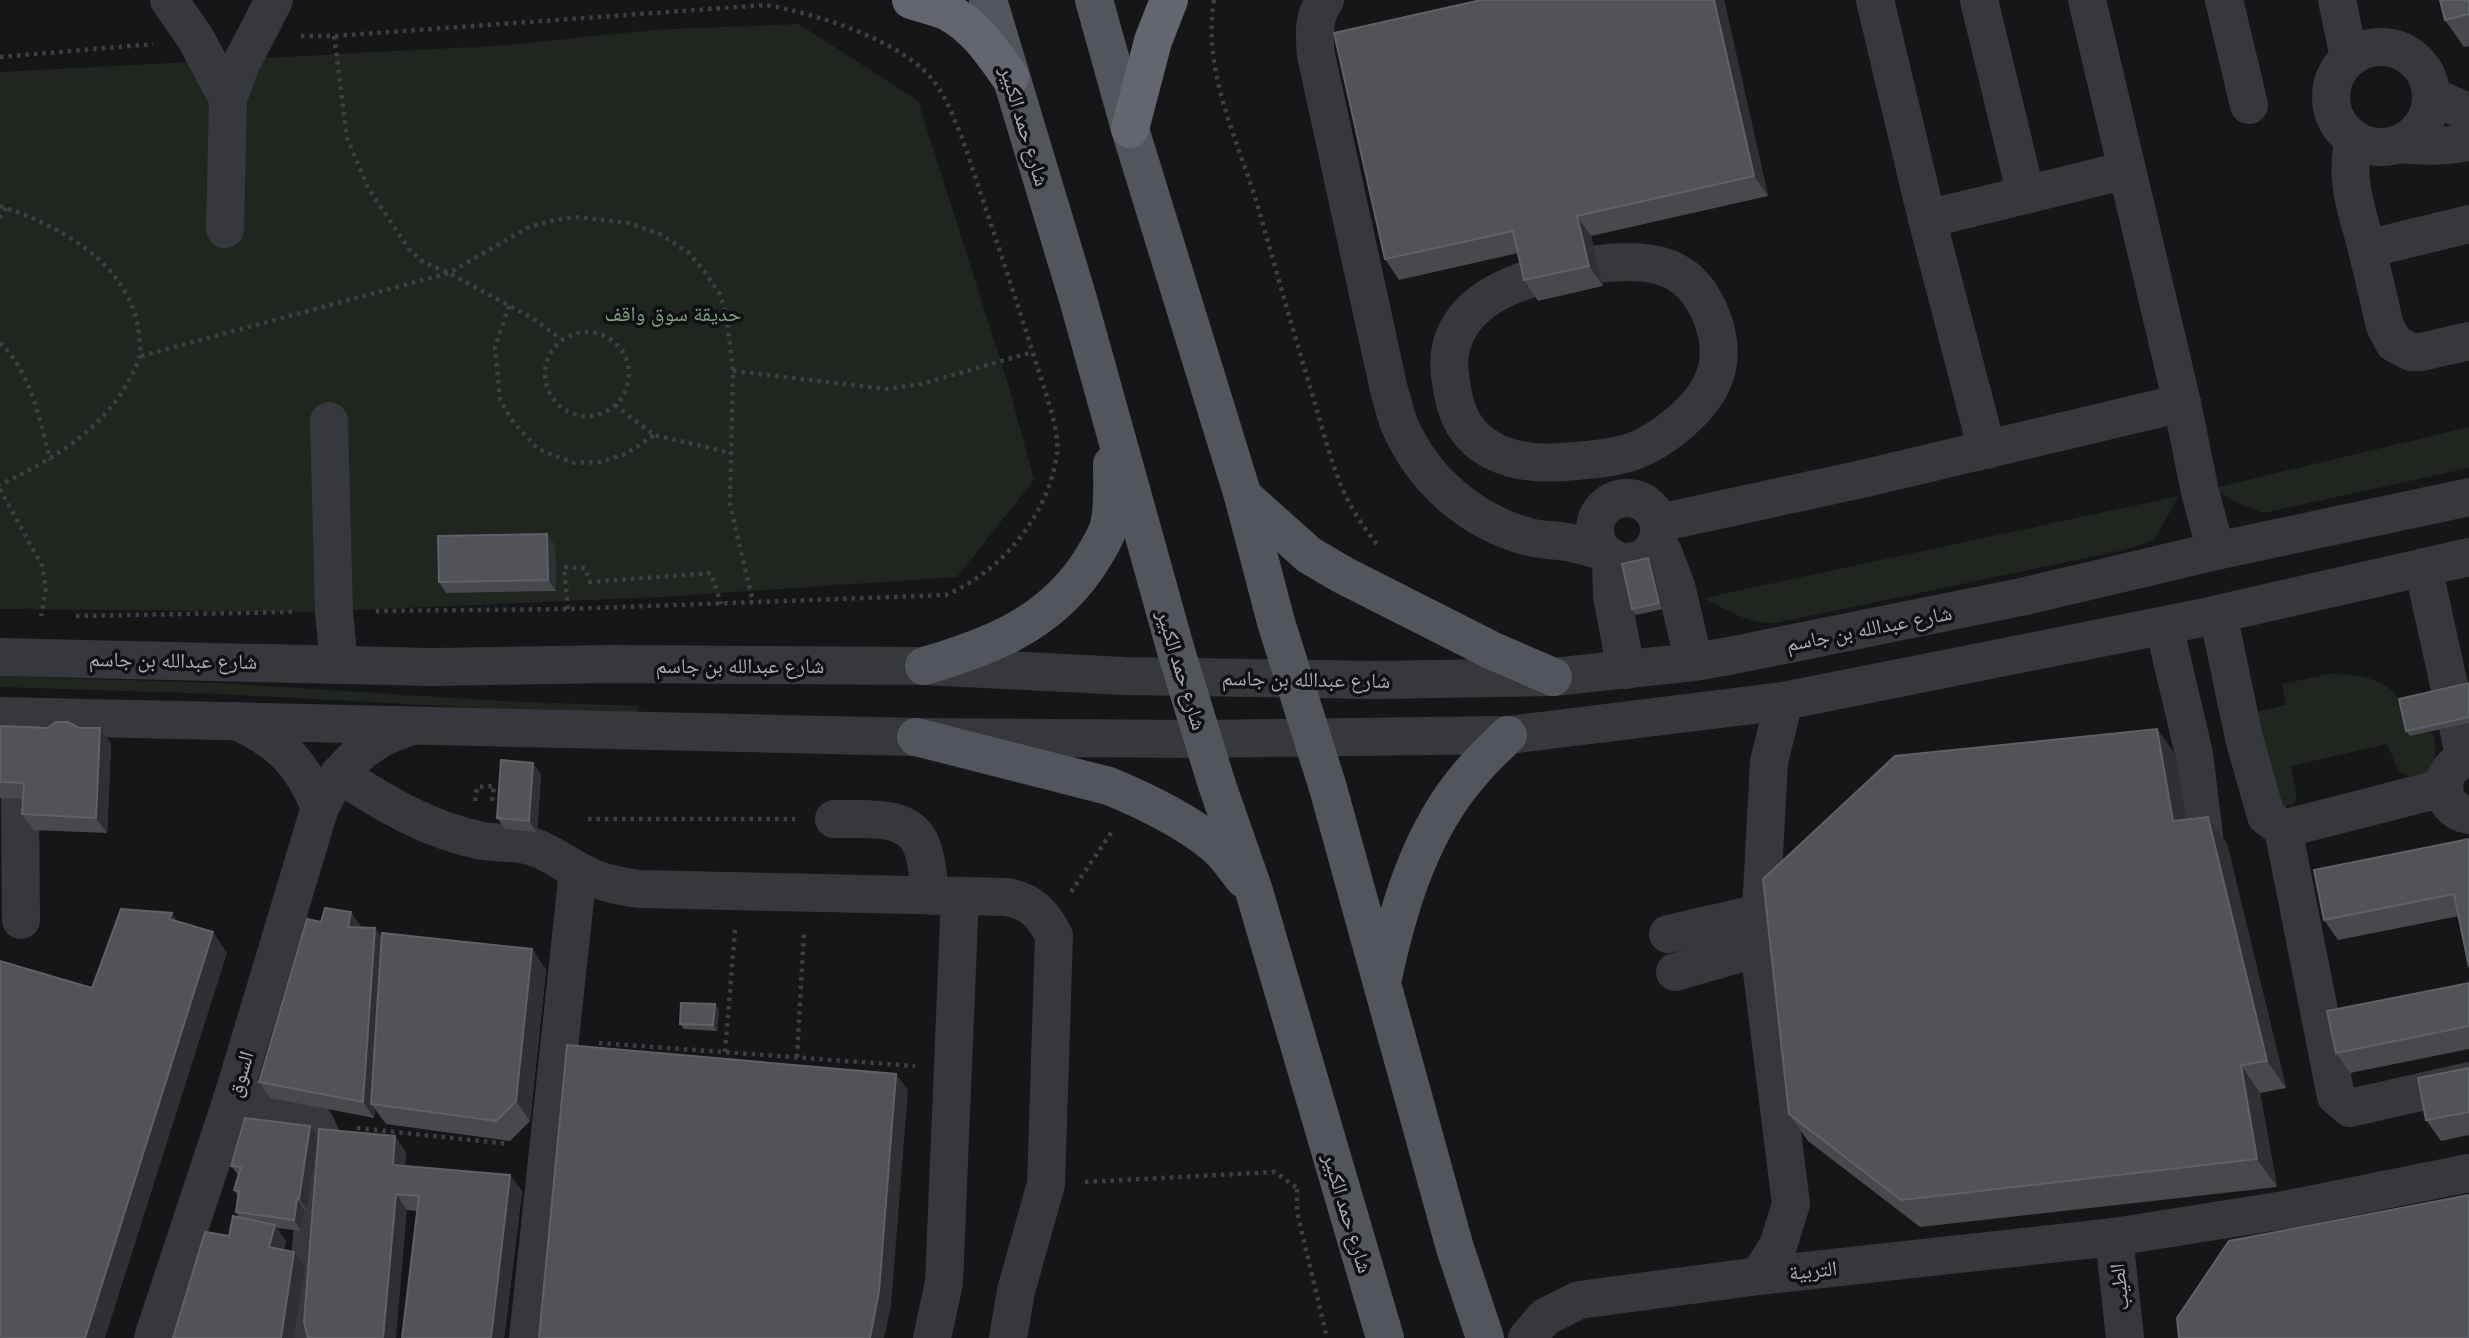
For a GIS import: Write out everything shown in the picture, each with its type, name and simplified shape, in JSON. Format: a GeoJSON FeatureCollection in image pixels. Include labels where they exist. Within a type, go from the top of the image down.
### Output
{"type":"FeatureCollection","features":[{"type":"Feature","properties":{"kind":"highway"},"geometry":{"type":"LineString","coordinates":[[911,0],[947,11],[967,24],[983,40],[1010,77]]}},
{"type":"Feature","properties":{"kind":"highway"},"geometry":{"type":"LineString","coordinates":[[1130,129],[1153,41],[1169,0]]}},
{"type":"Feature","properties":{"kind":"main road","name":"شارع حمد الكبير"},"geometry":{"type":"LineString","coordinates":[[988,0],[1078,299],[1183,677],[1254,891],[1385,1338]]}},
{"type":"Feature","properties":{"kind":"main road"},"geometry":{"type":"LineString","coordinates":[[1094,0],[1341,835],[1455,1248],[1485,1338]]}},
{"type":"Feature","properties":{"kind":"main road"},"geometry":{"type":"LineString","coordinates":[[924,666],[965,654],[1020,630],[1048,610],[1074,586],[1099,549],[1109,526],[1112,423]]}},
{"type":"Feature","properties":{"kind":"main road"},"geometry":{"type":"LineString","coordinates":[[1242,496],[1309,555],[1343,575],[1493,652],[1553,677]]}},
{"type":"Feature","properties":{"kind":"main road"},"geometry":{"type":"LineString","coordinates":[[1382,987],[1394,926],[1414,867],[1443,813],[1469,774],[1508,735]]}},
{"type":"Feature","properties":{"kind":"main road"},"geometry":{"type":"LineString","coordinates":[[916,737],[1109,786],[1135,797],[1176,819],[1216,846],[1254,891]]}},
{"type":"Feature","properties":{"kind":"street"},"geometry":{"type":"LineString","coordinates":[[169,0],[196,39],[228,99]]}},
{"type":"Feature","properties":{"kind":"street"},"geometry":{"type":"LineString","coordinates":[[225,229],[228,99],[255,34],[274,0]]}},
{"type":"Feature","properties":{"kind":"street"},"geometry":{"type":"LineString","coordinates":[[1325,0],[1319,8],[1313,32],[1316,55],[1399,425],[1423,466],[1438,485],[1466,508],[1497,526],[1531,538],[1604,542],[1623,561],[1635,560],[1646,555],[1653,524],[1636,499],[1613,501],[1604,508],[1604,542]]}},
{"type":"Feature","properties":{"kind":"street"},"geometry":{"type":"LineString","coordinates":[[1875,0],[1927,219],[1987,450]]}},
{"type":"Feature","properties":{"kind":"street"},"geometry":{"type":"LineString","coordinates":[[1979,0],[2026,195]]}},
{"type":"Feature","properties":{"kind":"street"},"geometry":{"type":"LineString","coordinates":[[2087,0],[2182,403],[2200,492],[2216,551]]}},
{"type":"Feature","properties":{"kind":"street"},"geometry":{"type":"LineString","coordinates":[[2224,0],[2249,105]]}},
{"type":"Feature","properties":{"kind":"street"},"geometry":{"type":"LineString","coordinates":[[2337,0],[2349,57]]}},
{"type":"Feature","properties":{"kind":"street"},"geometry":{"type":"LineString","coordinates":[[2385,46],[2403,51],[2418,62],[2429,78],[2432,96],[2430,112],[2412,137],[2384,147],[2368,145],[2354,139],[2342,129],[2331,99],[2332,84],[2349,57],[2366,48],[2385,46]]}},
{"type":"Feature","properties":{"kind":"street"},"geometry":{"type":"LineString","coordinates":[[2432,96],[2469,113]]}},
{"type":"Feature","properties":{"kind":"street"},"geometry":{"type":"LineString","coordinates":[[2354,139],[2350,187],[2385,326],[2394,343],[2411,352],[2421,352],[2469,341]]}},
{"type":"Feature","properties":{"kind":"street"},"geometry":{"type":"LineString","coordinates":[[2398,144],[2424,147],[2469,142]]}},
{"type":"Feature","properties":{"kind":"street"},"geometry":{"type":"LineString","coordinates":[[1927,219],[2127,170]]}},
{"type":"Feature","properties":{"kind":"street"},"geometry":{"type":"LineString","coordinates":[[2367,249],[2469,224]]}},
{"type":"Feature","properties":{"kind":"street"},"geometry":{"type":"LineString","coordinates":[[1533,278],[1489,296],[1473,309],[1460,326],[1452,344],[1448,367],[1460,418],[1473,437],[1495,452],[1521,461],[1548,464],[1630,453],[1661,437],[1679,423],[1705,394],[1714,378],[1719,354],[1716,331],[1702,296],[1680,274],[1666,266],[1641,261],[1598,264]]}},
{"type":"Feature","properties":{"kind":"street"},"geometry":{"type":"LineString","coordinates":[[1653,524],[1987,450],[2182,403]]}},
{"type":"Feature","properties":{"kind":"street"},"geometry":{"type":"LineString","coordinates":[[329,421],[338,664]]}},
{"type":"Feature","properties":{"kind":"street"},"geometry":{"type":"LineString","coordinates":[[1630,453],[1676,586],[1694,662]]}},
{"type":"Feature","properties":{"kind":"street"},"geometry":{"type":"LineString","coordinates":[[1586,460],[1604,542],[1626,670]]}},
{"type":"Feature","properties":{"kind":"street","name":"شارع عبدالله بن جاسم"},"geometry":{"type":"LineString","coordinates":[[0,657],[432,667],[611,664],[924,666],[1124,676],[1294,680],[1553,677],[1694,662],[2021,597],[2216,551],[2469,497]]}},
{"type":"Feature","properties":{"kind":"street"},"geometry":{"type":"LineString","coordinates":[[12,725],[236,720],[916,737],[1203,740],[1508,735],[1784,701],[2164,626],[2469,557]]}},
{"type":"Feature","properties":{"kind":"street"},"geometry":{"type":"LineString","coordinates":[[2423,567],[2457,745],[2446,800],[2454,809],[2469,815]]}},
{"type":"Feature","properties":{"kind":"street"},"geometry":{"type":"LineString","coordinates":[[2218,614],[2244,738],[2266,816],[2283,829],[2336,1096],[2350,1108],[2469,1081]]}},
{"type":"Feature","properties":{"kind":"street"},"geometry":{"type":"LineString","coordinates":[[2164,626],[2194,754],[2204,835]]}},
{"type":"Feature","properties":{"kind":"street"},"geometry":{"type":"LineString","coordinates":[[1759,1276],[1778,1246],[1791,1204],[1759,931],[1769,762],[1784,701]]}},
{"type":"Feature","properties":{"kind":"street"},"geometry":{"type":"LineString","coordinates":[[236,720],[264,734],[288,754],[308,779],[320,807]]}},
{"type":"Feature","properties":{"kind":"street","name":"السوق"},"geometry":{"type":"LineString","coordinates":[[153,1338],[234,1093],[320,807],[332,783],[349,762],[369,744],[394,732],[420,725]]}},
{"type":"Feature","properties":{"kind":"street"},"geometry":{"type":"LineString","coordinates":[[2283,829],[2457,745]]}},
{"type":"Feature","properties":{"kind":"street"},"geometry":{"type":"LineString","coordinates":[[339,775],[398,811],[432,825],[486,830],[540,849],[578,871],[614,885],[639,889],[1021,899],[1041,914],[1054,936],[1046,1184],[1016,1291],[1008,1338]]}},
{"type":"Feature","properties":{"kind":"street"},"geometry":{"type":"LineString","coordinates":[[20,799],[21,920]]}},
{"type":"Feature","properties":{"kind":"street"},"geometry":{"type":"LineString","coordinates":[[834,819],[890,821],[909,828],[922,846],[946,896],[951,1068],[943,1283],[933,1338]]}},
{"type":"Feature","properties":{"kind":"street"},"geometry":{"type":"LineString","coordinates":[[528,1338],[578,871]]}},
{"type":"Feature","properties":{"kind":"street"},"geometry":{"type":"LineString","coordinates":[[1668,934],[1759,931]]}},
{"type":"Feature","properties":{"kind":"street"},"geometry":{"type":"LineString","coordinates":[[1675,972],[1759,931]]}},
{"type":"Feature","properties":{"kind":"street"},"geometry":{"type":"LineString","coordinates":[[234,1093],[296,1111],[315,1123],[321,1136],[303,1338]]}},
{"type":"Feature","properties":{"kind":"street","name":"التربية"},"geometry":{"type":"LineString","coordinates":[[1527,1338],[1545,1317],[1579,1300],[1759,1276],[2114,1237],[2284,1210],[2469,1173]]}},
{"type":"Feature","properties":{"kind":"street","name":"الطيب"},"geometry":{"type":"LineString","coordinates":[[2114,1237],[2125,1338]]}},
{"type":"Feature","properties":{"kind":"path"},"geometry":{"type":"LineString","coordinates":[[69,616],[568,609],[946,595],[970,585],[1019,540],[1044,499],[1057,452],[1050,408],[1033,352],[950,110],[935,82],[908,58],[875,39],[817,17],[765,5],[334,36],[255,34]]}},
{"type":"Feature","properties":{"kind":"path"},"geometry":{"type":"LineString","coordinates":[[334,36],[347,138],[368,188],[409,249],[424,263],[449,272],[532,318],[561,339]]}},
{"type":"Feature","properties":{"kind":"path"},"geometry":{"type":"LineString","coordinates":[[0,57],[196,39]]}},
{"type":"Feature","properties":{"kind":"path"},"geometry":{"type":"LineString","coordinates":[[0,218],[3,207],[43,223],[81,245],[114,273],[134,309],[141,356],[120,396],[90,430],[50,460],[0,487],[42,566],[46,588],[41,616],[27,616]]}},
{"type":"Feature","properties":{"kind":"path"},"geometry":{"type":"LineString","coordinates":[[141,356],[449,272],[529,228],[555,220],[578,217],[629,223],[660,234],[689,253],[719,293],[726,313],[733,371],[730,505],[753,602]]}},
{"type":"Feature","properties":{"kind":"path"},"geometry":{"type":"LineString","coordinates":[[509,306],[495,347],[500,400],[514,423],[538,449],[574,463],[600,462],[626,454],[654,435]]}},
{"type":"Feature","properties":{"kind":"path"},"geometry":{"type":"LineString","coordinates":[[587,331],[607,336],[622,350],[629,369],[627,388],[615,405],[597,415],[577,415],[559,405],[547,389],[545,369],[552,350],[561,339],[587,331]]}},
{"type":"Feature","properties":{"kind":"path"},"geometry":{"type":"LineString","coordinates":[[0,343],[24,378],[36,408],[50,460]]}},
{"type":"Feature","properties":{"kind":"path"},"geometry":{"type":"LineString","coordinates":[[733,371],[887,389],[921,384],[1033,352]]}},
{"type":"Feature","properties":{"kind":"path"},"geometry":{"type":"LineString","coordinates":[[615,405],[654,435],[732,453]]}},
{"type":"Feature","properties":{"kind":"path"},"geometry":{"type":"LineString","coordinates":[[568,609],[564,567],[585,568],[590,582],[711,573],[721,604]]}},
{"type":"Feature","properties":{"kind":"path"},"geometry":{"type":"LineString","coordinates":[[1049,925],[1135,797]]}},
{"type":"Feature","properties":{"kind":"path"},"geometry":{"type":"LineString","coordinates":[[588,818],[834,819]]}},
{"type":"Feature","properties":{"kind":"path"},"geometry":{"type":"LineString","coordinates":[[725,1052],[738,891]]}},
{"type":"Feature","properties":{"kind":"path"},"geometry":{"type":"LineString","coordinates":[[797,1057],[806,893]]}},
{"type":"Feature","properties":{"kind":"path"},"geometry":{"type":"LineString","coordinates":[[560,1040],[951,1068]]}},
{"type":"Feature","properties":{"kind":"path"},"geometry":{"type":"LineString","coordinates":[[315,1123],[548,1149]]}},
{"type":"Feature","properties":{"kind":"path"},"geometry":{"type":"LineString","coordinates":[[1323,1131],[1302,1168],[1297,1188],[1297,1212],[1327,1338]]}},
{"type":"Feature","properties":{"kind":"path"},"geometry":{"type":"LineString","coordinates":[[1046,1184],[1275,1171],[1297,1188]]}},
{"type":"Feature","properties":{"kind":"green space","name":"حديقة سوق واقف"},"geometry":{"type":"Polygon","coordinates":[[[799,24],[918,101],[1009,387],[1034,480],[957,577],[662,597],[309,612],[0,609],[0,72],[509,45],[651,30],[799,24]]]}},
{"type":"Feature","properties":{"kind":"green space"},"geometry":{"type":"Polygon","coordinates":[[[2469,427],[2469,468],[2263,513],[2235,502],[2214,488],[2469,427]]]}},
{"type":"Feature","properties":{"kind":"green space"},"geometry":{"type":"Polygon","coordinates":[[[2179,496],[2154,540],[2124,550],[1776,623],[1748,619],[1704,598],[2179,496]]]}},
{"type":"Feature","properties":{"kind":"green space"},"geometry":{"type":"Polygon","coordinates":[[[2329,674],[2360,676],[2388,688],[2404,707],[2410,736],[2432,732],[2435,753],[2432,763],[2427,773],[2411,778],[2398,770],[2387,744],[2291,766],[2296,790],[2294,804],[2279,808],[2256,712],[2286,705],[2282,684],[2329,674]]]}},
{"type":"Feature","properties":{"kind":"green space"},"geometry":{"type":"Polygon","coordinates":[[[0,676],[218,683],[503,701],[638,706],[637,716],[218,694],[0,687],[0,676]]]}},
{"type":"Feature","properties":{"kind":"building"},"geometry":{"type":"Polygon","coordinates":[[[1481,0],[1714,0],[1754,176],[1577,216],[1589,266],[1524,280],[1513,231],[1385,259],[1334,33],[1481,0]]]}},
{"type":"Feature","properties":{"kind":"building"},"geometry":{"type":"Polygon","coordinates":[[[2440,0],[2469,0],[2469,14],[2445,20],[2440,0]]]}},
{"type":"Feature","properties":{"kind":"building"},"geometry":{"type":"Polygon","coordinates":[[[547,534],[548,580],[439,582],[438,536],[547,534]]]}},
{"type":"Feature","properties":{"kind":"building"},"geometry":{"type":"Polygon","coordinates":[[[1648,558],[1659,603],[1632,609],[1622,564],[1648,558]]]}},
{"type":"Feature","properties":{"kind":"building"},"geometry":{"type":"Polygon","coordinates":[[[2469,683],[2469,717],[2406,731],[2399,699],[2469,683]]]}},
{"type":"Feature","properties":{"kind":"building"},"geometry":{"type":"Polygon","coordinates":[[[56,722],[68,722],[79,728],[100,728],[96,818],[22,814],[24,783],[0,782],[0,726],[48,728],[56,722]]]}},
{"type":"Feature","properties":{"kind":"building"},"geometry":{"type":"Polygon","coordinates":[[[2157,729],[2173,821],[2208,817],[2267,1061],[2241,1065],[2257,1159],[1901,1200],[1789,1114],[1763,879],[1895,756],[2157,729]]]}},
{"type":"Feature","properties":{"kind":"building"},"geometry":{"type":"Polygon","coordinates":[[[501,760],[533,763],[529,821],[497,818],[501,760]]]}},
{"type":"Feature","properties":{"kind":"building"},"geometry":{"type":"Polygon","coordinates":[[[2469,839],[2469,967],[2454,894],[2324,920],[2314,870],[2469,839]]]}},
{"type":"Feature","properties":{"kind":"building"},"geometry":{"type":"Polygon","coordinates":[[[325,908],[351,912],[348,927],[375,928],[363,1102],[259,1082],[307,919],[321,922],[325,908]]]}},
{"type":"Feature","properties":{"kind":"building"},"geometry":{"type":"Polygon","coordinates":[[[121,909],[172,913],[169,919],[213,932],[85,1338],[3,1338],[0,1337],[0,961],[92,988],[121,909]]]}},
{"type":"Feature","properties":{"kind":"building"},"geometry":{"type":"Polygon","coordinates":[[[382,933],[532,949],[516,1101],[496,1121],[371,1104],[382,933]]]}},
{"type":"Feature","properties":{"kind":"building"},"geometry":{"type":"Polygon","coordinates":[[[2469,983],[2469,1026],[2336,1053],[2327,1011],[2469,983]]]}},
{"type":"Feature","properties":{"kind":"building"},"geometry":{"type":"Polygon","coordinates":[[[681,1003],[715,1004],[713,1025],[680,1024],[681,1003]]]}},
{"type":"Feature","properties":{"kind":"building"},"geometry":{"type":"Polygon","coordinates":[[[567,1045],[896,1074],[879,1291],[870,1338],[539,1338],[567,1045]]]}},
{"type":"Feature","properties":{"kind":"building"},"geometry":{"type":"Polygon","coordinates":[[[2469,1068],[2469,1112],[2426,1120],[2418,1078],[2469,1068]]]}},
{"type":"Feature","properties":{"kind":"building"},"geometry":{"type":"Polygon","coordinates":[[[245,1118],[310,1126],[294,1220],[236,1212],[239,1191],[234,1190],[241,1167],[231,1166],[245,1118]]]}},
{"type":"Feature","properties":{"kind":"building"},"geometry":{"type":"Polygon","coordinates":[[[319,1129],[395,1136],[393,1165],[510,1175],[491,1338],[402,1338],[419,1196],[396,1194],[383,1338],[308,1338],[304,1322],[319,1129]]]}},
{"type":"Feature","properties":{"kind":"building"},"geometry":{"type":"Polygon","coordinates":[[[2469,1195],[2469,1338],[2179,1338],[2177,1318],[2229,1241],[2469,1195]]]}},
{"type":"Feature","properties":{"kind":"building"},"geometry":{"type":"Polygon","coordinates":[[[233,1216],[275,1225],[269,1247],[294,1252],[281,1338],[173,1338],[205,1232],[229,1236],[233,1216]]]}}]}
